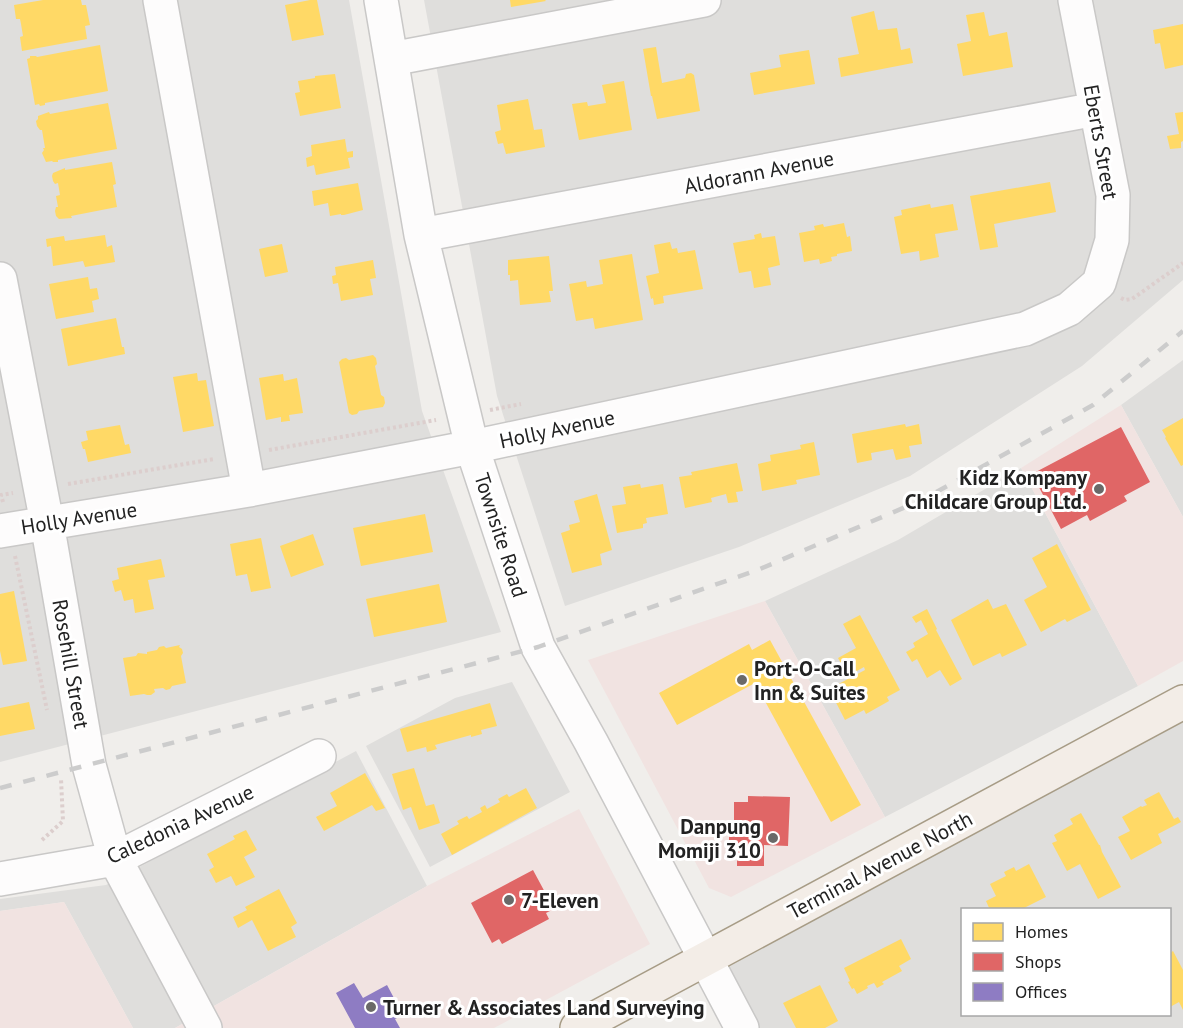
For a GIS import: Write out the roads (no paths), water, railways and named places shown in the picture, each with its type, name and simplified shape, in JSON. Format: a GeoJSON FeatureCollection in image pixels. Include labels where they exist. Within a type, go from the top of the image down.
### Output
{"type":"FeatureCollection","features":[{"type":"Feature","properties":{"kind":"main road","name":"Terminal Avenue North"},"geometry":{"type":"LineString","coordinates":[[577,1028],[1183,702]]}},
{"type":"Feature","properties":{"kind":"street"},"geometry":{"type":"LineString","coordinates":[[160,0],[249,490]]}},
{"type":"Feature","properties":{"kind":"street","name":"Townsite Road"},"geometry":{"type":"LineString","coordinates":[[381,0],[421,235],[472,447],[538,647],[591,742],[742,1028]]}},
{"type":"Feature","properties":{"kind":"street"},"geometry":{"type":"LineString","coordinates":[[391,59],[704,0]]}},
{"type":"Feature","properties":{"kind":"street","name":"Eberts Street"},"geometry":{"type":"LineString","coordinates":[[1075,0],[1113,195],[1112,240],[1106,289]]}},
{"type":"Feature","properties":{"kind":"street","name":"Aldorann Avenue"},"geometry":{"type":"LineString","coordinates":[[421,235],[1096,110]]}},
{"type":"Feature","properties":{"kind":"street","name":"Rosehill Street"},"geometry":{"type":"LineString","coordinates":[[0,279],[47,523],[89,765],[115,860],[205,1028]]}},
{"type":"Feature","properties":{"kind":"street","name":"Holly Avenue"},"geometry":{"type":"LineString","coordinates":[[0,531],[249,490],[472,447],[1025,329],[1106,289]]}},
{"type":"Feature","properties":{"kind":"street","name":"Caledonia Avenue"},"geometry":{"type":"LineString","coordinates":[[0,879],[115,860],[319,756]]}},
{"type":"Feature","properties":{"kind":"railway"},"geometry":{"type":"LineString","coordinates":[[0,788],[538,647],[760,569],[922,500],[1093,405],[1183,331]]}},
{"type":"Feature","properties":{"kind":"place","name":"Kidz Kompany Childcare Group Ltd."},"geometry":{"type":"Point","coordinates":[1099,489]}},
{"type":"Feature","properties":{"kind":"place","name":"Port-O-Call Inn & Suites"},"geometry":{"type":"Point","coordinates":[742,680]}},
{"type":"Feature","properties":{"kind":"place","name":"Danpung Momiji 310"},"geometry":{"type":"Point","coordinates":[773,838]}},
{"type":"Feature","properties":{"kind":"place","name":"7-Eleven"},"geometry":{"type":"Point","coordinates":[509,900]}},
{"type":"Feature","properties":{"kind":"place","name":"Turner & Associates Land Surveying"},"geometry":{"type":"Point","coordinates":[371,1007]}}]}
